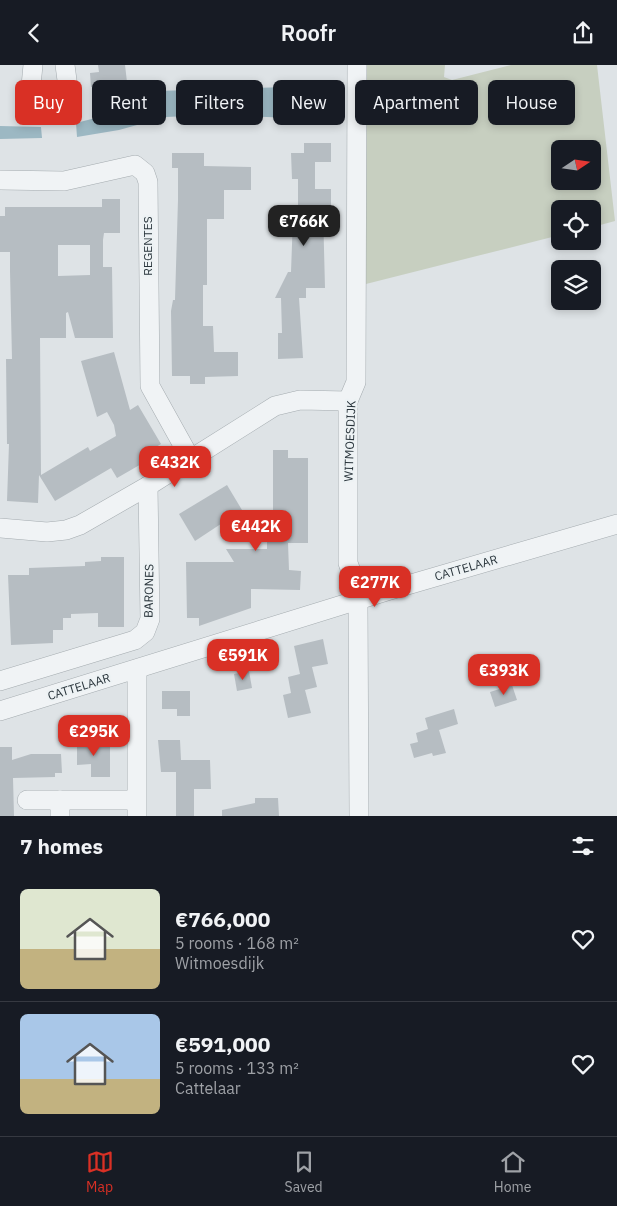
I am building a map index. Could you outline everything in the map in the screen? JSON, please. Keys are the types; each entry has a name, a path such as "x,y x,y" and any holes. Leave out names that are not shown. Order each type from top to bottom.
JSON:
{"street":[{"path":"33,65 29,107 70,103 65,65"},
{"name":"WITMOESDIJK","path":"357,65 356,382 348,401 348,563 357,587 358,601 359,816"},
{"name":"REGENTES","path":"0,180 64,181 135,165 145,173 148,182 150,387 190,458"},
{"path":"0,528 46,532 66,530 80,525 148,486 275,406 300,400 348,401"},
{"name":"BARONES","path":"0,681 135,640 145,632 150,619 148,486"},
{"name":"CATTELAAR","path":"0,711 617,523"},
{"path":"27,800 60,808 137,808 137,669"}],"green space":[{"path":"361,65 445,65 444,77 452,80 361,80"},
{"path":"511,65 597,65 615,221 601,225 601,200 551,200 551,237 362,285 361,125 478,125 478,80 452,80"}],"water":[{"path":"273,87 273,117 263,117 263,88"},
{"path":"176,90 176,117 166,117 166,91"},
{"path":"92,119 92,125 137,125 77,137 76,125 82,125 82,121"},
{"path":"0,126 41,127 42,138 0,139"}],"building":[{"path":"98,65 125,65 127,80 92,80 91,87 90,73 99,72"},
{"path":"304,143 331,143 331,162 315,162 315,189 331,189 331,209 323,210 325,288 306,288 306,298 299,298 303,358 278,359 278,333 282,333 281,298 275,298 288,272 291,272 293,217 298,217 298,179 292,179 291,153 304,153"},
{"path":"172,153 204,153 204,166 251,167 251,190 224,190 224,219 207,219 207,285 203,285 203,326 213,326 214,352 238,352 238,376 205,377 205,384 190,384 190,376 172,376 171,311 173,300 175,300 178,168 172,168"},
{"path":"102,199 120,199 120,233 104,233 103,240 103,267 112,267 113,338 75,338 68,312 66,313 66,338 40,338 41,475 88,447 90,451 116,436 114,425 107,412 97,417 81,361 114,352 130,410 138,405 161,444 146,453 150,459 117,478 111,468 55,501 39,475 38,503 7,501 9,444 7,444 6,359 12,359 10,252 0,252 0,216 5,216 5,207 102,207","holes":["58,245 90,245 90,275 58,276"]},
{"path":"273,450 288,450 288,458 308,458 308,543 288,543 289,570 301,571 300,590 251,589 251,608 199,626 199,618 187,618 186,562 234,562 226,549 267,549 267,542 273,542"},
{"path":"227,485 242,510 195,541 179,514"},
{"path":"101,557 124,557 124,627 98,627 98,613 71,614 71,618 63,618 63,630 53,630 53,643 11,645 8,575 29,575 29,568 85,566 85,562 101,561"},
{"path":"323,639 328,664 312,667 317,687 305,690 311,713 288,718 283,695 291,693 288,677 300,674 294,646"},
{"path":"249,671 252,688 237,691 234,674"},
{"path":"512,685 517,700 495,707 490,692"},
{"path":"162,691 190,691 190,716 177,716 177,709 162,709"},
{"path":"454,709 458,724 439,730 446,753 433,756 432,753 414,758 410,744 418,742 416,733 428,729 425,718"},
{"path":"96,738 97,746 110,746 110,777 91,777 91,764 77,765 77,739"},
{"path":"158,740 180,740 181,760 210,760 211,789 194,789 194,816 176,816 176,772 161,772"},
{"path":"0,747 12,747 12,760 31,754 61,754 62,773 55,773 55,777 13,778 14,816 0,816"},
{"path":"255,798 278,798 279,816 222,816 222,810 255,803"}]}
